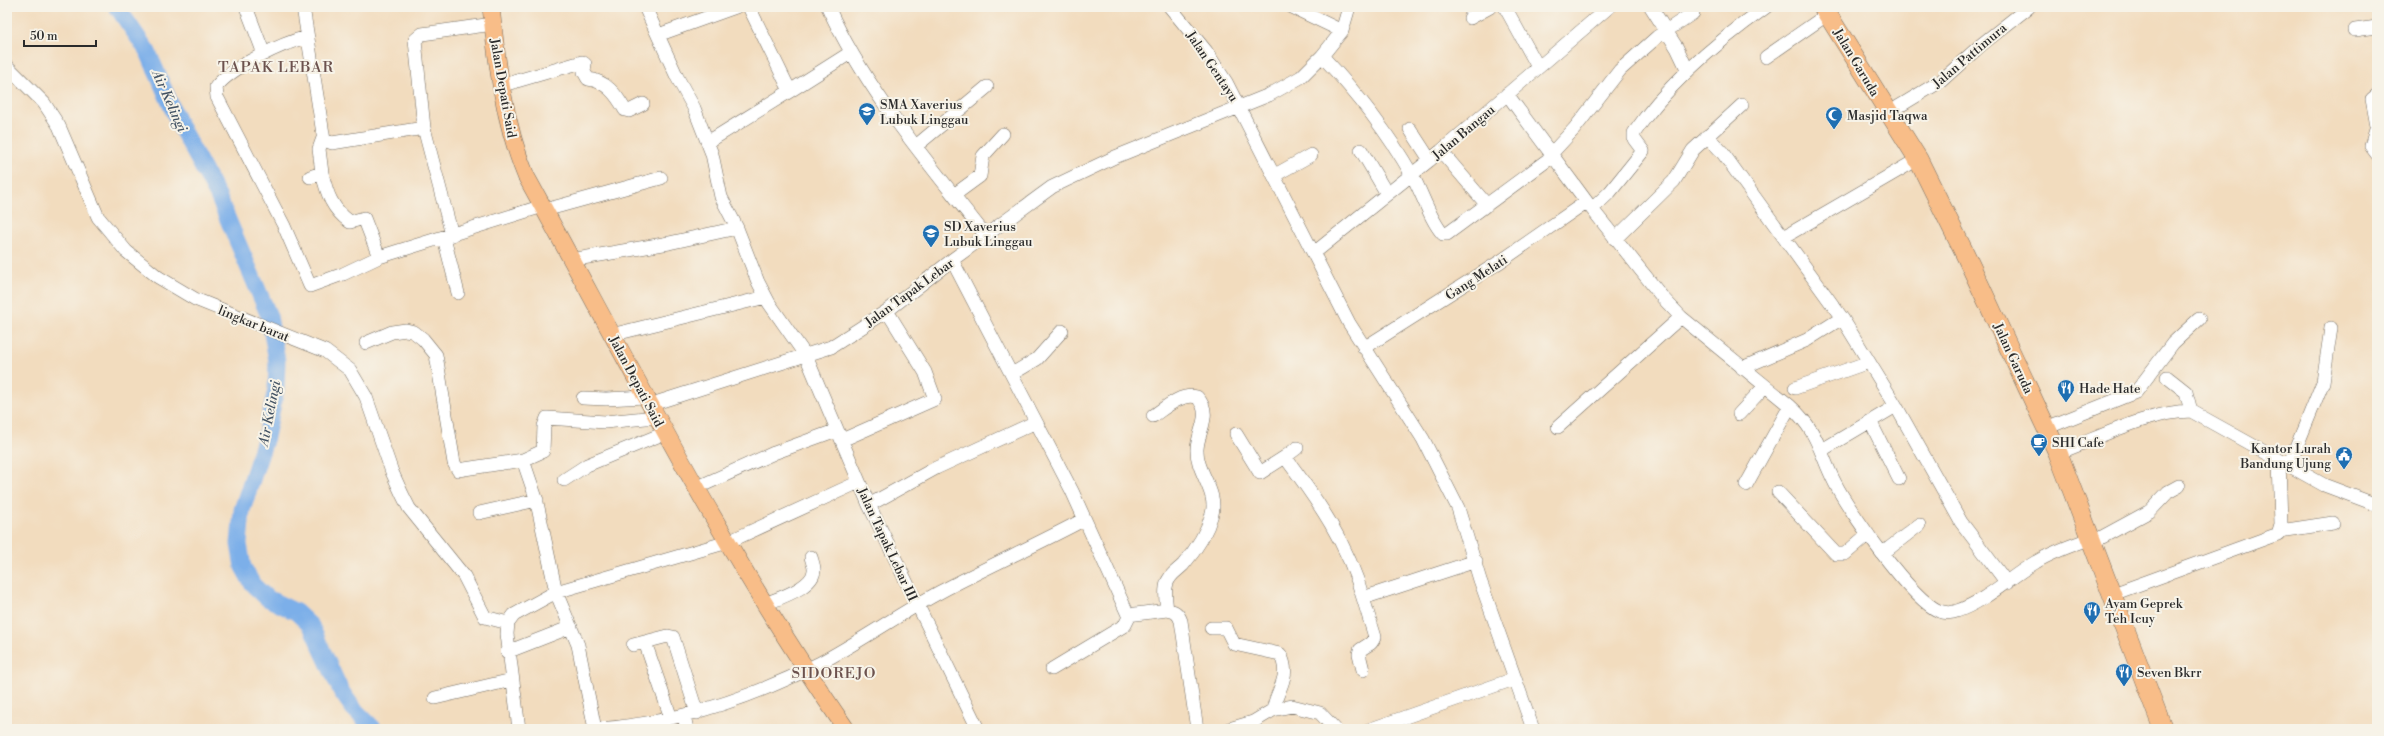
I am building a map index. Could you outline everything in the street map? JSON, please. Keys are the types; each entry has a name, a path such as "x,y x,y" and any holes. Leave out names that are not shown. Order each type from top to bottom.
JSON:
{"highway":[{"name":"Jalan Garuda","path":"1826,11 1918,159 2058,453 2093,540 2163,729"}],"main road":[{"name":"Jalan Depati Said","path":"491,7 503,86 516,151 544,208 611,335 696,488 805,670 846,729"}],"street":[{"path":"246,7 264,54"},
{"path":"302,7 323,138 319,149 316,175 334,207 350,222 364,218 379,257"},
{"name":"Jalan Tapak Lebar III","path":"644,7 694,108 708,142 721,197 737,228 766,297 806,356 869,505 978,729"},
{"path":"658,35 736,7"},
{"path":"749,7 790,91"},
{"path":"828,7 850,53 916,146 986,236"},
{"name":"Jalan Gentayu","path":"1170,7 1206,51 1241,107 1314,253 1364,348 1423,439 1443,477 1458,508 1514,679 1533,729"},
{"path":"1292,7 1342,31 1349,7"},
{"path":"1470,18 1490,7"},
{"path":"1505,7 1538,67"},
{"name":"Jalan Bangau","path":"1314,253 1441,151 1609,7"},
{"path":"1651,7 1677,48 1688,71 1722,40 1766,7"},
{"path":"1322,56 1356,92 1412,174 1443,234 1447,234 1552,155 1620,70 1666,31 1694,13 1693,7"},
{"name":"Jalan Pattimura","path":"1888,113 1940,82 1982,44 2029,7"},
{"path":"1766,57 1826,11"},
{"path":"458,293 448,236 424,128 415,56 416,36 493,24"},
{"path":"2355,30 2377,26"},
{"name":"Jalan Tapak Lebar","path":"650,406 831,347 887,311 952,260 1052,188 1115,157 1241,107 1288,85 1301,77 1322,56 1342,31"},
{"path":"307,37 264,54 220,81 215,92 230,125 296,252 307,283 313,286 379,257 544,208 661,178"},
{"path":"708,142 850,53"},
{"path":"503,86 582,62 585,64 584,72 588,79 597,80 618,96 625,110 629,111 643,104"},
{"name":"lingkar barat","path":"7,66 44,103 59,126 98,217 126,250 158,277 195,299 324,351 350,370 366,397 392,472 409,508 464,576 482,612 490,619 508,623"},
{"name":"Gang Melati","path":"1364,348 1610,192 1643,151 1633,136 1637,128 1662,96 1688,71"},
{"path":"916,146 987,88"},
{"path":"1507,94 1589,205 1663,298 1682,317 1742,368 1790,406 1807,422 1822,450 1834,482 1868,534 1883,553 1931,606 1944,612 1957,611 2007,583 2036,562 2093,540 2150,511 2168,492 2179,486"},
{"path":"2377,95 2372,99 2377,126 2371,146 2377,154"},
{"path":"1615,239 1674,181 1689,156 1707,136 1742,105"},
{"path":"323,138 332,143 424,128"},
{"path":"1410,129 1430,160"},
{"path":"954,196 980,176 983,156 1003,134"},
{"path":"1707,136 1722,152 1842,318 1896,406 1961,522 2007,583"},
{"path":"1361,150 1387,194"},
{"path":"1441,151 1487,205"},
{"path":"1275,175 1312,155"},
{"path":"1784,237 1918,159"},
{"path":"572,260 669,243 737,228"},
{"path":"952,260 1072,491 1083,520 1128,615 1125,625 1052,669"},
{"path":"611,335 766,297"},
{"path":"696,488 774,453 840,435 935,398 925,372 887,311"},
{"path":"1558,427 1682,317"},
{"path":"1742,368 1807,340 1842,318"},
{"path":"2046,428 2136,392 2173,343 2199,319"},
{"path":"2280,531 2284,463 2323,382 2332,328"},
{"path":"366,343 392,332 406,330 414,332 423,339 436,355 440,371 454,463 458,470 523,460 543,451 544,426 548,418 605,422 650,406"},
{"path":"1012,374 1037,359 1062,331"},
{"path":"1795,388 1869,362"},
{"path":"2167,377 2186,392 2191,411"},
{"path":"1739,414 1765,386"},
{"path":"1153,416 1180,398 1188,396 1197,397 1202,403 1205,414 1197,448 1198,458 1213,504 1212,515 1193,551 1170,577 1166,584 1166,610"},
{"path":"583,398 606,399 650,406"},
{"path":"1746,485 1790,406"},
{"path":"1822,450 1871,423 1896,406"},
{"path":"2058,453 2149,418 2178,411 2191,411 2239,440 2324,485 2375,500"},
{"path":"869,505 936,468 1036,422"},
{"path":"1871,423 1899,479"},
{"path":"564,480 587,465 665,433"},
{"path":"1236,434 1260,473 1297,448"},
{"path":"1285,457 1318,501 1335,529 1363,598 1375,637 1371,643 1360,650 1358,654 1363,670"},
{"path":"523,460 536,500 556,592 578,645 597,729 645,726 671,718 697,713 763,690 805,670 939,593 1083,520"},
{"path":"519,729 508,652 508,623 523,609 556,592 728,542 859,482"},
{"path":"1778,492 1836,554 1845,554 1868,534"},
{"path":"479,513 536,500"},
{"path":"2113,594 2278,534 2280,531 2333,523"},
{"path":"1883,553 1920,525"},
{"path":"765,604 805,586 813,575 814,569 811,557"},
{"path":"1363,598 1476,561"},
{"path":"1128,615 1166,610 1178,614 1181,621 1197,729"},
{"path":"508,652 571,627"},
{"path":"1211,628 1226,628 1234,644 1280,654 1284,661 1286,675 1273,710"},
{"path":"633,645 668,636 673,637 697,713"},
{"path":"647,648 671,718"},
{"path":"1371,729 1514,679"},
{"path":"435,698 512,680"},
{"path":"1229,729 1253,722 1273,710 1292,706 1309,709 1325,716 1335,729"},
{"path":"684,716 687,729"}],"waterway":[{"name":"Air Kelingi","path":"117,7 148,52 179,124 218,196 269,316 277,361 276,389 266,437 242,510 239,544 243,567 253,585 267,598 296,612 311,626 341,691 353,708 374,729"}],"place":[{"name":"SMA Xaverius Lubuk Linggau","path":"867,126"},
{"name":"Masjid Taqwa","path":"1834,130"},
{"name":"SD Xaverius Lubuk Linggau","path":"931,248"},
{"name":"Hade Hate","path":"2066,403"},
{"name":"SHI Cafe","path":"2039,457"},
{"name":"Kantor Lurah Bandung Ujung","path":"2344,470"},
{"name":"Ayam Geprek Teh Icuy","path":"2092,625"},
{"name":"Seven Bkrr","path":"2124,687"}],"district":[{"name":"TAPAK LEBAR","path":"276,67"},
{"name":"SIDOREJO","path":"834,673"}]}
